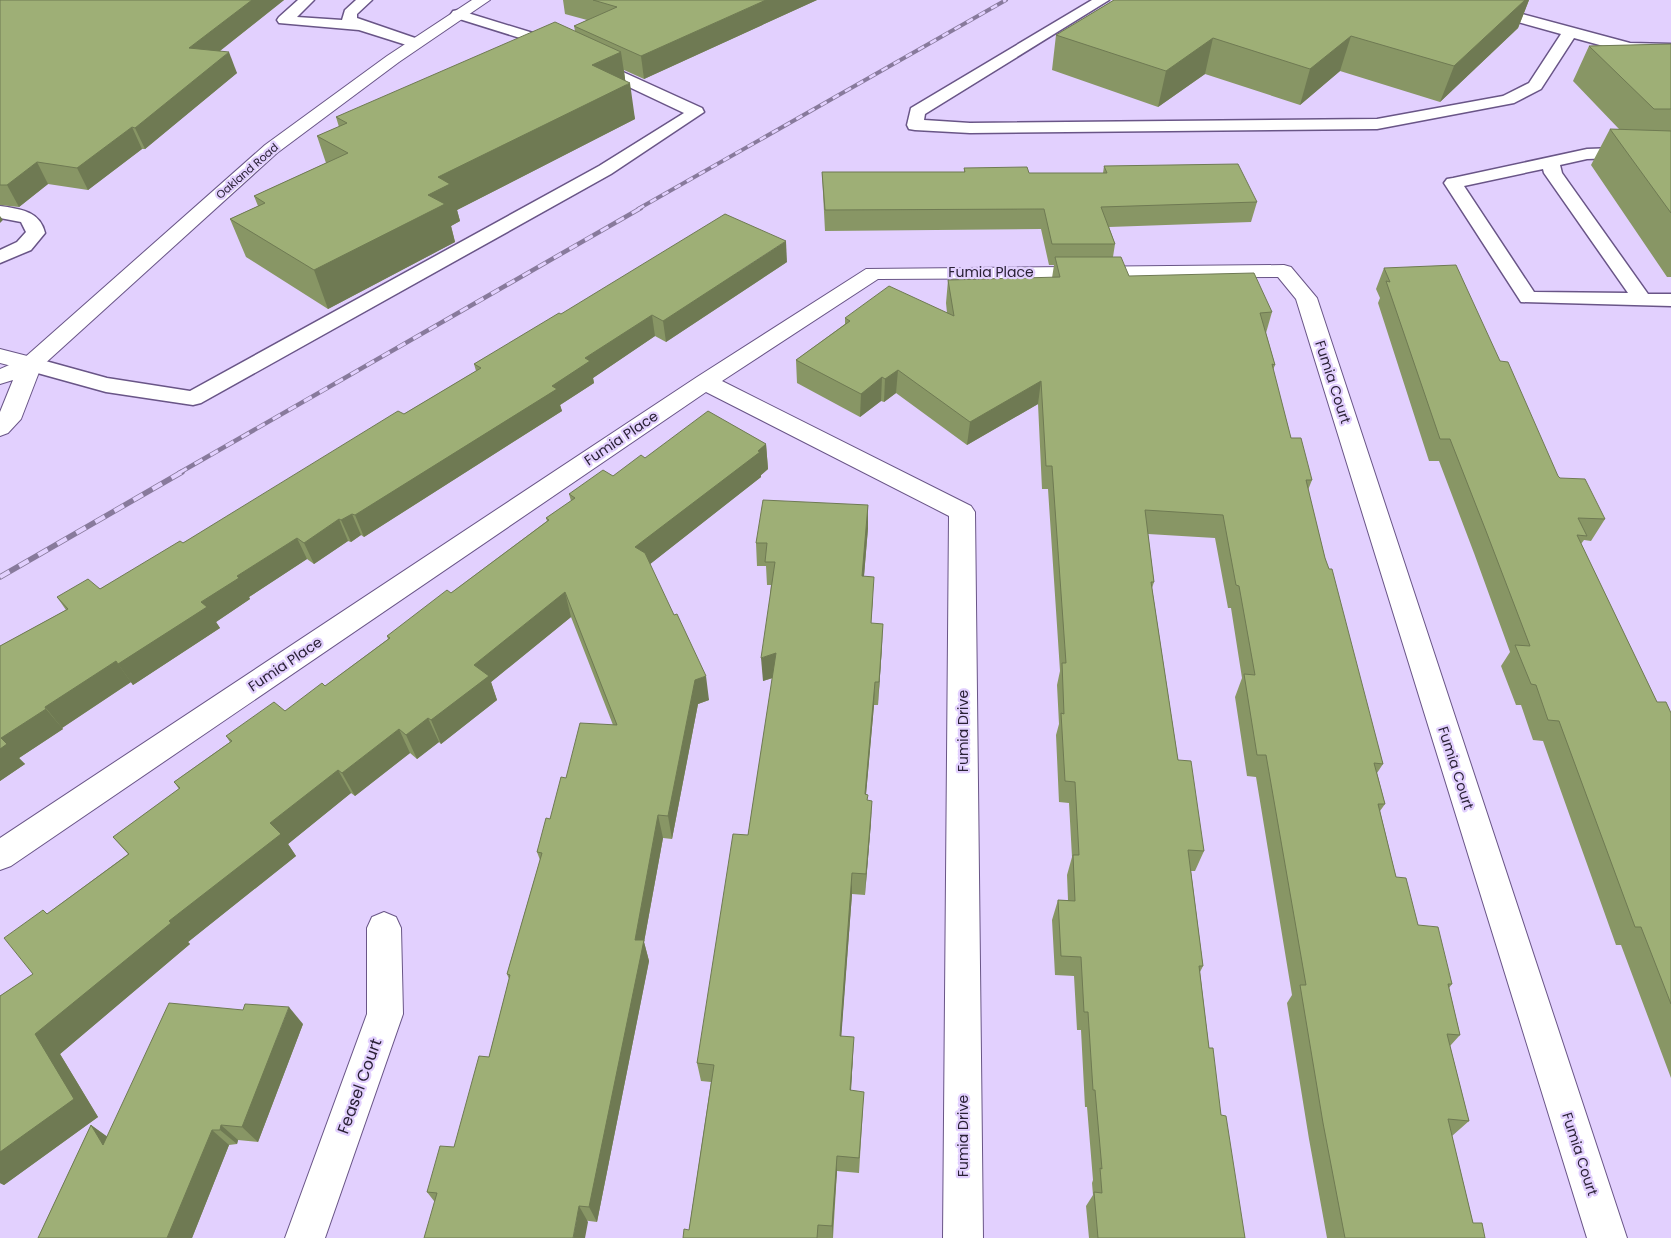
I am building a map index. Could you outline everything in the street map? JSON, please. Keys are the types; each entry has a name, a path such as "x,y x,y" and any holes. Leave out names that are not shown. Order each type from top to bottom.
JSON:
{"street":[{"name":"Oakland Road","path":"0,377 31,364 271,149 416,43 482,0"},
{"name":"Fumia Place","path":"0,856 705,382 873,272 1284,271 1306,298"},
{"name":"Fumia Court","path":"1306,298 1607,1238"},
{"path":"0,356 31,364"},
{"name":"Oakland Road","path":"0,428 9,419 31,364"},
{"name":"Fumia Drive","path":"705,382 962,512 963,1238"},
{"name":"Feasel Court","path":"305,1238 384,1014 384,928"}],"lane":[{"path":"308,0 284,20 360,26"},
{"path":"365,0 350,13 349,20 360,26 416,43"},
{"path":"1102,0 917,112 915,125 970,128 1377,124 1508,100 1535,86 1570,32"},
{"path":"1454,0 1629,48 1671,49"},
{"path":"31,364 106,385 192,398 605,170 696,112 541,40 458,14"},
{"path":"1671,151 1587,154 1453,184 1528,298 1671,300"},
{"path":"1551,162 1553,173 1642,299"},
{"path":"0,212 30,218 35,223 36,233 24,246 0,256"}],"building":[{"path":"0,0 252,0 189,48 229,52 135,128 132,127 77,168 37,162 7,185 0,185"},
{"path":"593,0 766,0 641,56 574,26 617,7"},
{"path":"1114,0 1525,0 1454,66 1351,36 1310,69 1213,38 1166,71 1056,35"},
{"path":"555,22 621,52 592,65 630,83 438,177 450,184 428,195 445,204 314,270 230,219 265,203 254,196 348,153 317,136 347,123 336,117"},
{"path":"1671,44 1671,109 1654,109 1589,46"},
{"path":"1610,129 1671,131 1671,213"},
{"path":"1238,164 1257,202 1101,207 1115,244 1052,244 1044,209 825,210 822,172 965,172 964,168 1027,167 1029,173 1107,173 1104,166"},
{"path":"725,214 786,241 663,321 652,315 585,358 590,361 552,386 557,389 355,515 352,514 341,520 339,519 304,543 297,538 237,576 239,578 201,602 207,607 118,664 116,661 1,738 7,744 0,749 0,646 68,609 57,597 88,579 100,589 180,541 183,543 398,411 404,414 481,368 474,364 559,313 561,314"},
{"path":"1055,257 1121,257 1129,276 1254,273 1272,312 1260,313 1275,365 1272,364 1291,438 1301,438 1312,480 1306,480 1325,558 1329,569 1332,569 1383,764 1374,763 1385,804 1378,804 1396,877 1406,878 1418,925 1438,927 1452,984 1448,984 1460,1035 1447,1034 1469,1121 1448,1119 1473,1223 1482,1223 1485,1238 1345,1238 1323,1123 1300,985 1306,985 1266,755 1257,755 1244,674 1255,675 1239,586 1236,585 1223,515 1145,510 1154,582 1151,582 1178,760 1191,761 1204,851 1188,850 1203,966 1199,966 1209,1048 1213,1048 1221,1115 1226,1116 1245,1238 1098,1238 1094,1192 1102,1193 1100,1168 1102,1169 1095,1090 1093,1090 1088,1012 1084,1012 1081,957 1061,956 1058,900 1075,901 1073,855 1079,855 1075,782 1065,781 1061,713 1064,714 1062,663 1066,663 1052,466 1046,466 1041,381 970,422 898,370 885,379 882,377 861,394 796,360 850,321 845,318 889,286 954,316 948,280 1060,277"},
{"path":"1456,265 1500,361 1508,362 1558,476 1560,478 1585,479 1605,519 1578,518 1587,536 1577,535 1657,702 1666,702 1671,713 1671,1004 1641,927 1635,927 1559,721 1548,720 1536,685 1531,684 1515,645 1530,646 1450,439 1440,439 1386,281 1390,282 1384,268"},
{"path":"708,411 766,444 758,451 760,452 635,547 645,553 674,615 677,614 706,676 695,680 668,816 658,815 635,940 644,940 589,1207 579,1206 573,1238 424,1238 437,1193 427,1192 440,1146 454,1147 479,1056 489,1057 510,975 507,974 542,853 537,852 546,818 550,819 561,777 566,778 580,723 617,725 565,592 474,665 489,676 431,720 428,718 406,735 399,729 342,773 338,770 270,823 281,834 169,921 171,923 35,1034 74,1099 0,1152 0,996 33,974 4,938 43,910 47,914 129,854 113,837 180,788 174,782 232,741 226,736 274,702 285,711 322,683 325,686 390,638 387,636 447,590 451,593 549,520 546,518 575,498 569,494 603,470 613,476 641,455 645,458"},
{"path":"763,500 868,505 862,576 874,577 871,623 883,624 879,682 875,682 865,794 868,795 867,800 872,801 866,874 852,873 840,1036 854,1037 850,1090 864,1092 859,1158 837,1156 832,1226 818,1225 817,1238 683,1238 684,1229 689,1230 714,1065 697,1063 733,834 748,835 776,653 761,658 775,562 765,562 767,543 756,543"},
{"path":"169,1003 243,1010 245,1004 289,1007 242,1127 221,1125 220,1130 212,1130 167,1238 38,1238 91,1125 103,1145"}],"railway":[{"path":"638,209 1006,0"},
{"path":"179,473 641,208"},
{"path":"0,577 182,472"}]}
